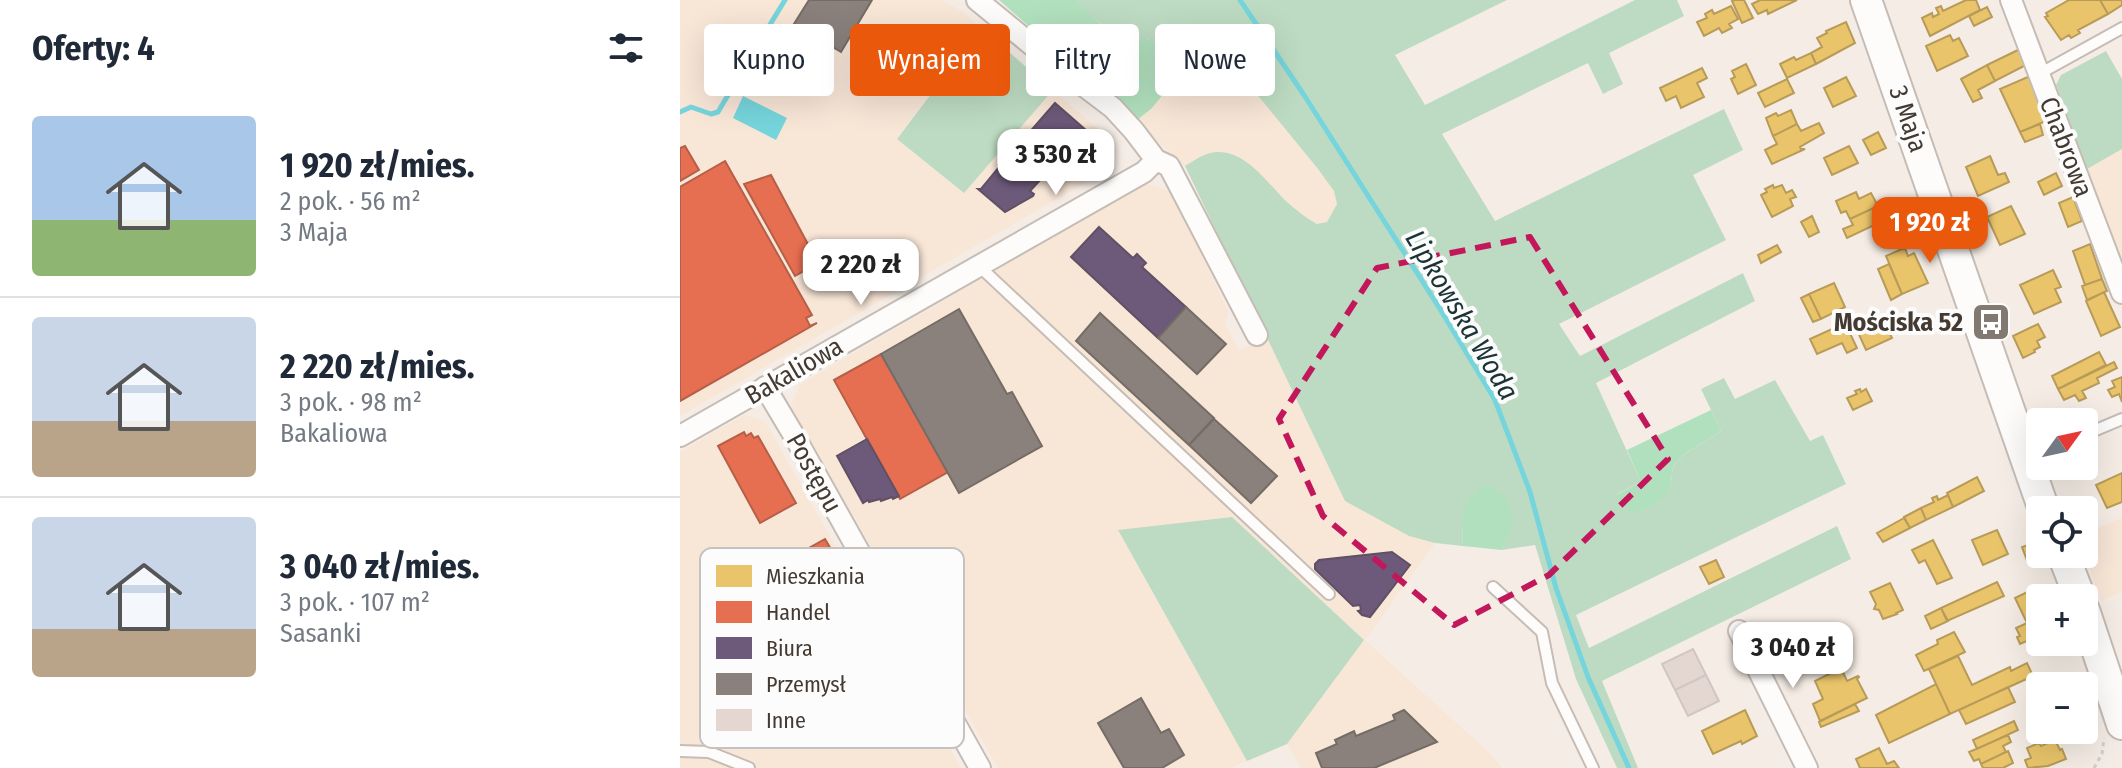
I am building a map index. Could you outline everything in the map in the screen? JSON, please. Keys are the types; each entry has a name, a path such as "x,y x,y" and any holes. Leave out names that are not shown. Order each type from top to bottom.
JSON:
{"main road":[{"name":"3 Maja","path":"1866,0 2031,456 2041,496"},
{"path":"2096,656 2115,729"}],"street":[{"path":"977,0 1113,108 1156,160 1169,166 1257,335"},
{"name":"Chabrowa","path":"2011,0 2120,279"},
{"name":"Bakaliowa","path":"680,436 1144,172 1156,160"},
{"name":"Postępu","path":"765,387 857,548"},
{"path":"1739,631 1807,768"},
{"name":"Postępu","path":"964,739 980,768"}],"lane":[{"path":"2039,74 2122,28"},
{"path":"979,266 1329,594"},
{"path":"2098,429 2122,419"},
{"path":"1493,587 1542,632 1552,683 1593,768"},
{"path":"680,751 709,752 749,768"}],"path":[{"path":"2094,768 2102,754 2104,736 2115,729"}],"highlighted area":[{"path":"1530,237 1668,459 1549,575 1454,625 1323,516 1279,419 1377,268"}],"shaded area":[{"path":"680,0 941,0 962,11 977,24 850,24 850,96 929,96 897,138 963,193 1048,96 1060,96 1097,128 1097,176 680,416"},
{"path":"1161,96 1258,96 1334,191 1337,204 1327,222 1317,224 1304,217 1245,162 1230,154 1208,153 1185,166 1136,121"},
{"path":"2122,149 2122,258 2118,256 2087,169"},
{"path":"1145,183 1172,192 1229,313 1225,324 1239,350 1267,338 1345,501 1409,536 1435,543 1365,640 1492,755 1502,768 1301,768 1287,744 1364,640 1232,517 1118,531 1247,761 1230,768 998,768 964,709 964,548 872,548 791,407 799,385"},
{"path":"744,415 765,421 837,548 700,548 700,748 950,748 961,768 680,768 680,452"},
{"path":"2122,518 2122,592 2101,601 2098,584 2095,584 2089,568 2098,568 2098,528"}],"green space":[{"path":"999,0 1077,0 1102,24 1026,24"},
{"path":"1077,0 1507,0 1395,55 1425,105 1635,0 1677,0 1684,16 1609,53 1623,84 1603,94 1588,63 1442,134 1495,221 1724,109 1743,150 1693,175 1726,240 1559,324 1580,356 1743,273 1755,301 1596,383 1641,482 1617,494 1670,489 1673,466 1683,455 1721,431 1701,389 1724,378 1735,399 1775,380 1810,441 1823,435 1846,484 1576,615 1589,648 1837,526 1851,559 1602,681 1638,768 1617,768 1576,679 1535,545 1502,550 1512,525 1462,529 1463,546 1435,543 1409,536 1345,501 1185,166 1207,154 1231,154 1252,166 1305,216 1317,224 1327,222 1337,204 1334,191 1258,96 1275,96 1275,24 1155,24 1155,45 1148,39 1139,40 1139,24 1102,24"},
{"path":"1147,39 1155,43 1155,96 1162,96 1136,121 1108,96 1139,96 1139,40"},
{"path":"2106,51 2122,79 2122,149 2087,169 2056,85 2061,75"},
{"path":"1010,53 1026,67 1026,96 1048,96 964,193 897,139 930,96 1010,96"},
{"path":"1711,410 1721,431 1683,455 1673,466 1670,489 1660,500 1648,508 1632,512 1625,508 1616,495 1641,482 1627,450"},
{"path":"1485,485 1502,494 1511,511 1511,528 1502,550 1463,546 1464,511 1471,497"},
{"path":"1232,517 1364,640 1287,744 1247,761 1118,530"}],"water":[{"path":"743,96 787,118 776,140 733,118"}],"building: Mieszkania":[{"path":"1744,0 1753,18 1742,23 1732,1"},
{"path":"1760,0 1797,0 1768,14 1767,10 1758,14 1752,4"},
{"path":"1966,0 1976,0 1980,10 1930,36 1922,18 1932,13 1933,17 1939,14 1936,8 1941,6 1943,11"},
{"path":"2069,0 2100,0 2108,14 2078,30 2080,33 2071,38 2069,35 2061,40 2045,17 2048,16 2046,13"},
{"path":"2100,0 2122,0 2122,5 2108,14"},
{"path":"1731,6 1738,19 1729,24 1732,28 1722,33 1719,28 1704,36 1697,22 1707,18 1705,14 1712,10 1714,14"},
{"path":"1987,7 1992,17 1974,26 1969,16"},
{"path":"1846,22 1855,43 1816,64 1811,53 1822,47 1817,38"},
{"path":"1950,35 1953,41 1959,38 1968,56 1937,71 1926,46"},
{"path":"2020,49 2026,65 1995,81 1987,65"},
{"path":"1811,53 1816,64 1787,78 1780,64"},
{"path":"1746,64 1756,85 1738,94 1731,79 1735,77 1732,71"},
{"path":"1987,65 1995,81 1978,90 1982,98 1973,102 1961,79"},
{"path":"1702,68 1707,78 1697,83 1704,97 1681,108 1676,96 1666,101 1660,88"},
{"path":"2030,76 2046,121 2020,132 2000,89"},
{"path":"1846,77 1856,96 1833,107 1824,88"},
{"path":"1787,79 1794,93 1765,107 1758,93"},
{"path":"1791,110 1797,124 1773,136 1766,118"},
{"path":"1819,123 1824,133 1800,147 1805,149 1772,164 1765,150 1777,144 1773,136 1797,124 1801,131"},
{"path":"2040,124 2043,135 2025,142 2020,132"},
{"path":"1878,132 1886,148 1871,155 1863,140"},
{"path":"1849,146 1858,163 1832,175 1824,158"},
{"path":"1990,156 1998,175 2005,173 2009,182 1978,196 1966,167"},
{"path":"2056,173 2062,186 2044,195 2038,182"},
{"path":"1773,185 1774,188 1782,185 1786,193 1792,190 1796,197 1790,199 1793,206 1772,217 1761,195"},
{"path":"1856,192 1859,199 1871,193 1878,206 1850,219 1846,211 1841,213 1836,201"},
{"path":"2073,197 2082,221 2068,227 2059,203"},
{"path":"1878,206 1885,220 1847,238 1843,229 1853,225 1850,219"},
{"path":"2011,206 2025,234 2000,245 1987,217"},
{"path":"1812,216 1819,232 1809,237 1801,222"},
{"path":"1913,244 1905,248 1908,256 1914,253 1928,283 1902,294 1886,256"},
{"path":"2090,244 2102,279 2085,285 2073,251"},
{"path":"1777,245 1781,252 1761,263 1758,255"},
{"path":"1889,264 1902,294 1891,300 1878,269"},
{"path":"2053,270 2061,287 2055,289 2061,302 2034,314 2020,285"},
{"path":"2102,279 2107,291 2087,300 2082,286"},
{"path":"1834,283 1845,307 1821,319 1809,294"},
{"path":"2104,292 2120,327 2101,336 2086,301"},
{"path":"1809,294 1821,319 1813,322 1801,298"},
{"path":"1882,316 1892,338 1866,350 1856,328"},
{"path":"1845,323 1857,348 1847,353 1842,343 1817,354 1810,339"},
{"path":"2038,324 2045,337 2037,341 2040,347 2035,352 2023,358 2013,336"},
{"path":"2099,352 2106,365 2058,389 2052,376"},
{"path":"2114,362 2117,368 2097,378 2099,383 2082,391 2086,398 2079,401 2075,395 2064,400 2058,389"},
{"path":"2122,377 2122,402 2119,394 2112,397 2108,390 2115,387 2112,381"},
{"path":"1860,389 1861,392 1866,389 1872,401 1853,410 1847,398 1857,394 1855,391"},
{"path":"2122,473 2122,502 2107,508 2096,485"},
{"path":"1977,477 1984,491 1953,507 1947,493"},
{"path":"1948,495 1953,507 1926,520 1921,508 1934,502 1932,498 1937,496 1938,500"},
{"path":"1921,508 1926,520 1910,528 1904,517"},
{"path":"1904,518 1910,528 1883,542 1877,533"},
{"path":"1997,530 2008,554 1983,565 1972,540"},
{"path":"1933,540 1952,578 1937,584 1925,560 1919,563 1912,550"},
{"path":"1716,560 1724,577 1709,584 1700,567"},
{"path":"1997,582 2004,596 1947,621 1941,608"},
{"path":"1890,583 1903,610 1883,619 1879,610 1874,609 1876,604 1870,592"},
{"path":"2026,593 2026,621 2015,598"},
{"path":"1941,608 1948,621 1931,629 1925,616"},
{"path":"2026,623 2026,641 2020,644 2016,628"},
{"path":"1954,632 1965,652 1924,671 1916,655"},
{"path":"1958,656 1972,685 2010,667 2011,671 2027,663 2031,672 2026,672 2026,679 1950,714 1929,669"},
{"path":"1841,668 1847,681 1859,677 1857,679 1867,698 1820,721 1813,704 1823,699 1815,681"},
{"path":"1936,684 1950,714 1889,743 1876,715"},
{"path":"2008,687 2015,702 1966,724 1959,710"},
{"path":"1855,704 1859,711 1821,727 1819,722"},
{"path":"1745,710 1757,736 1713,754 1702,731"},
{"path":"2014,721 2018,730 1977,749 1973,740"},
{"path":"2008,735 2011,742 2003,746 2006,752 1981,764 1979,759 1974,761 1969,752"},
{"path":"2037,744 2057,744 2066,759 2048,766 2028,768 2025,760 2031,758 2027,748"},
{"path":"1879,748 1887,764 1894,761 1899,768 1860,768 1856,759"},
{"path":"2008,751 2013,763 2003,768 1983,768 1981,764"}],"building: Handel":[{"path":"685,146 699,170 680,181 680,148"},
{"path":"725,161 812,315 806,318 810,326 817,323 680,401 680,187"},
{"path":"771,175 818,263 795,276 744,184"},
{"path":"881,354 948,472 900,499 834,380"},
{"path":"744,432 746,436 751,433 754,438 758,436 796,503 760,523 718,446"},
{"path":"825,539 830,548 809,548"}],"building: Biura":[{"path":"1055,103 1087,131 1030,191 1033,196 1005,212 978,189"},
{"path":"1099,227 1133,258 1137,254 1146,263 1142,267 1186,307 1158,338 1071,257"},
{"path":"867,439 899,496 893,499 863,503 837,456"},
{"path":"1392,552 1410,565 1370,617 1362,615 1358,611 1361,610 1360,605 1353,606 1315,569 1319,560"}],"building: Przemysł":[{"path":"809,0 872,0 858,24 850,24 850,37 841,52 834,48 834,24 794,24"},
{"path":"1186,307 1226,344 1197,374 1158,338"},
{"path":"959,309 1007,394 1012,392 1042,446 959,493 881,354"},
{"path":"1100,313 1214,418 1189,445 1076,341"},
{"path":"1214,419 1277,476 1251,503 1189,445"},
{"path":"1141,698 1161,733 1169,729 1184,755 1162,768 1124,768 1098,723"},
{"path":"1404,710 1437,742 1374,768 1322,768 1316,753 1337,744 1335,740 1354,731 1356,736 1395,720 1393,715"}],"building: Inne":[{"path":"1693,649 1706,675 1675,690 1662,664"},
{"path":"1706,675 1719,701 1688,716 1675,690"}],"waterway":[{"path":"770,24 785,0"},
{"name":"Lipkowska Woda","path":"1240,0 1304,95 1495,400 1530,492 1556,588 1588,677 1629,768"},
{"path":"680,112 691,107 711,114 718,112 727,96"}],"place":[{"name":"Mościska 52","path":"1991,322"}]}
